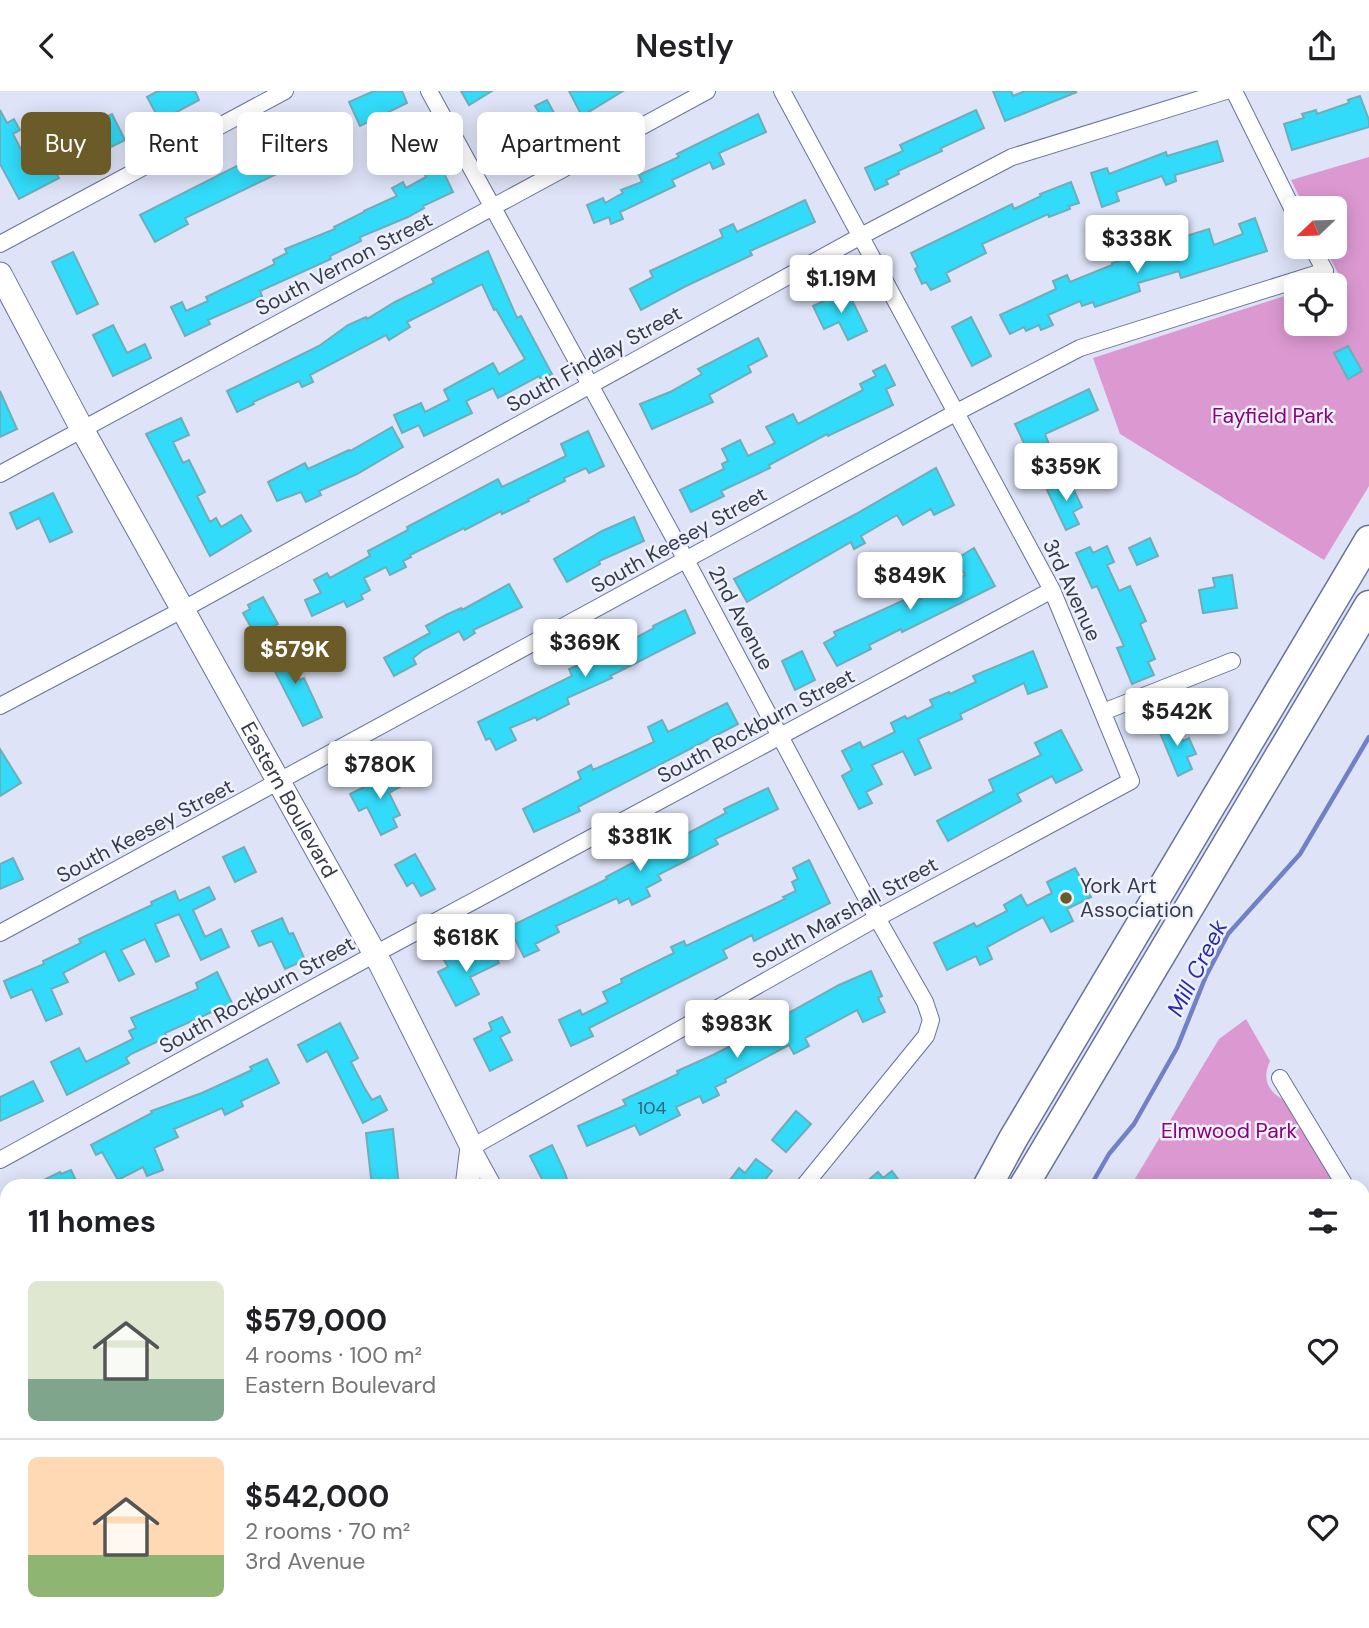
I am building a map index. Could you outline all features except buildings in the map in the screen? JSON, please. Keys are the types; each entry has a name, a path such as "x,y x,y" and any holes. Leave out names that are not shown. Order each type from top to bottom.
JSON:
{"highway":[{"path":"991,1179 1369,540"},
{"path":"1028,1179 1369,605"},
{"path":"986,1179 1013,1139"}],"street":[{"path":"0,244 285,91"},
{"name":"2nd Avenue","path":"429,91 925,1002 931,1020 926,1037 810,1179"},
{"name":"South Vernon Street","path":"0,474 707,91"},
{"name":"3rd Avenue","path":"782,91 1052,590 1131,781"},
{"name":"South Findlay Street","path":"0,706 182,610 861,236 1012,157 1226,91"},
{"path":"1234,91 1286,196"},
{"name":"South Keesey Street","path":"0,933 957,412 1080,348 1325,271 1318,259"},
{"name":"Eastern Boulevard","path":"0,274 82,429 375,954 472,1147"},
{"name":"South Rockburn Street","path":"0,1160 375,954 1052,590"},
{"path":"1103,712 1231,661"},
{"name":"South Marshall Street","path":"472,1147 877,918 1131,781"},
{"path":"1280,1078 1341,1179"},
{"path":"468,1179 472,1147"},
{"path":"472,1147 490,1179"}],"green space":[{"name":"Fayfield Park","path":"1369,157 1369,486 1324,560 1120,434 1093,358 1284,296 1284,336 1347,336 1347,273 1338,273 1330,259 1348,259 1348,196 1299,196 1291,180"},
{"name":"Elmwood Park","path":"1246,1019 1270,1061 1266,1075 1268,1086 1288,1102 1332,1179 1135,1179 1219,1039"}],"waterway":[{"name":"Mill Creek","path":"1095,1179 1109,1154 1134,1124 1177,1048 1206,976 1228,934 1300,854 1369,737"}],"place":[{"name":"York Art Association","path":"1066,898"}]}
